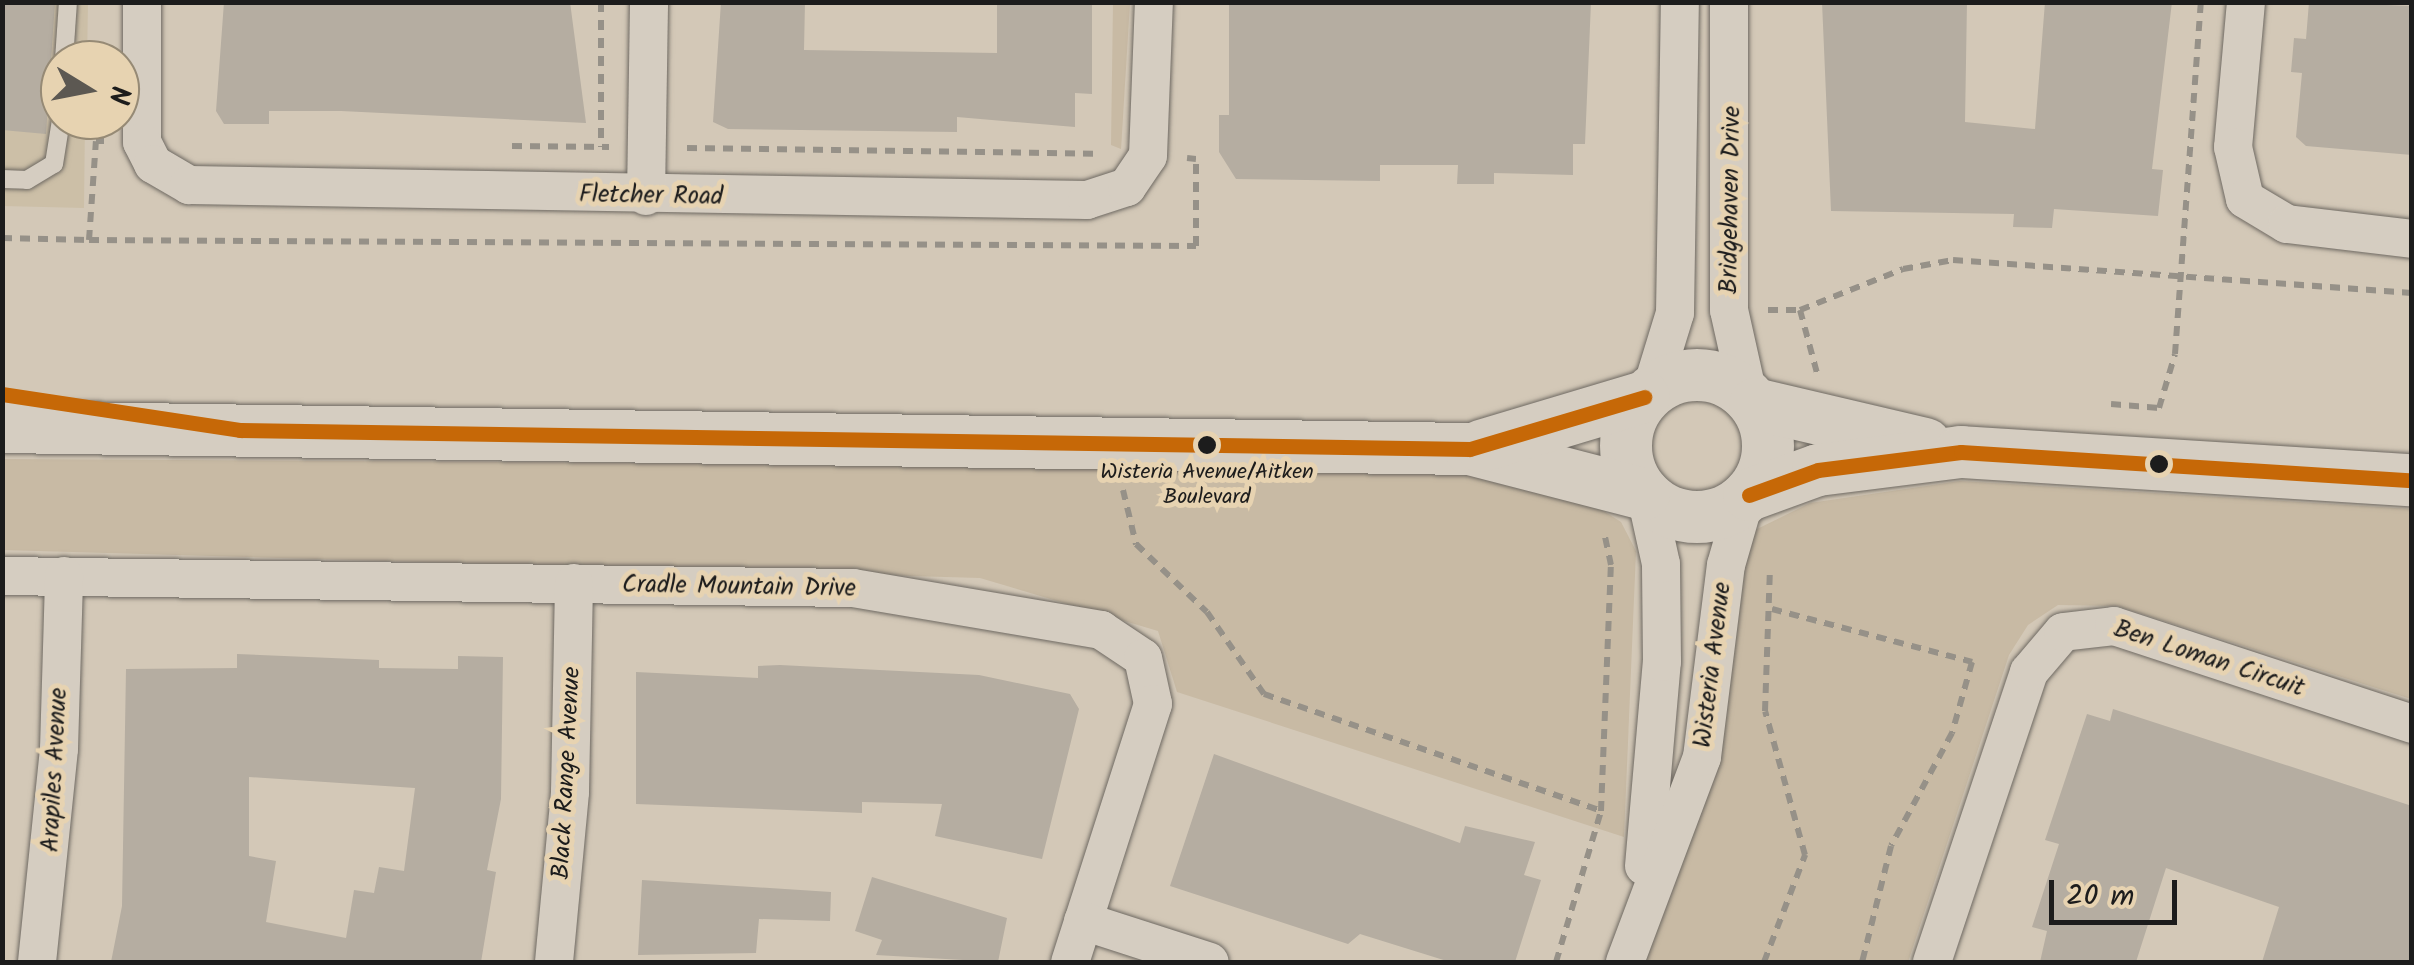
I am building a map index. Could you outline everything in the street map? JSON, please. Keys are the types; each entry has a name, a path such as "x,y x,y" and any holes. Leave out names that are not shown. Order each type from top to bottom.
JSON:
{"main road":[{"path":"1470,449 1574,425 1690,374 1752,399 1961,452 2412,480"},
{"path":"2,394 240,430"},
{"path":"1645,495 1626,445 1648,394"},
{"path":"1747,497 1769,441 1752,399"},
{"path":"2,427 1470,449 1645,495 1684,517 1818,470 1961,452"}],"street":[{"path":"142,2 142,142"},
{"path":"646,196 648,2"},
{"name":"Fletcher Road","path":"142,142 167,177 218,190 646,196 1113,194 1148,156 1154,2"},
{"path":"1648,394 1674,313 1680,2"},
{"name":"Bridgehaven Drive","path":"1729,2 1729,310 1752,399"},
{"path":"2246,2 2233,148 2244,199 2287,224 2412,239"},
{"name":"Wisteria Avenue","path":"1628,952 1658,752 1661,564 1645,495"},
{"name":"Wisteria Avenue","path":"1628,952 1702,757 1726,565 1747,497"},
{"name":"Cradle Mountain Drive","path":"2,576 574,583 902,592 1120,638 1151,671 1154,704 1070,962"},
{"name":"Arapiles Avenue","path":"36,962 60,749 64,576"},
{"name":"Black Range Avenue","path":"554,962 570,792 574,583"},
{"name":"Ben Loman Circuit","path":"1932,962 2029,672 2063,632 2114,626 2412,724"},
{"path":"1083,921 1210,962"}],"lane":[{"path":"65,40 68,2"},
{"path":"2,178 48,171 57,140"}],"path":[{"path":"601,2 602,147"},
{"path":"2112,404 2159,408 2175,354 2177,270 2201,2"},
{"path":"2,238 89,240 96,141 142,142"},
{"path":"1729,310 1800,310 1902,269 1953,260 2177,270 2412,293"},
{"path":"1102,488 1142,489"},
{"path":"1122,488 1136,544 1207,612 1264,694 1601,812"},
{"path":"1556,962 1601,812 1611,565 1597,522"},
{"path":"1764,962 1805,855 1766,711 1772,556"},
{"path":"1611,565 1661,564"},
{"path":"1726,565 1770,567"},
{"path":"1772,609 1972,662 1952,733 1891,846 1862,962"}],"shaded area":[{"path":"3,3 88,3 87,40 40,40 40,140 85,140 84,208 3,206"},
{"path":"1113,3 1130,3 1121,149 1111,145"},
{"path":"3,459 1466,468 1580,496 1621,522 1636,551 1624,837 1177,692 1158,631 980,578 3,550"},
{"path":"1960,481 2411,509 2411,699 2117,606 2058,605 2028,625 2009,655 1908,962 1643,962 1751,532 1810,503"}],"building":[{"path":"2,2 55,2 52,40 40,40 40,133 2,130"},
{"path":"224,2 570,2 586,123 269,111 269,124 224,124 216,111"},
{"path":"721,2 805,2 804,50 997,53 997,2 1092,2 1092,94 1075,93 1075,127 957,117 957,132 728,129 713,122"},
{"path":"1229,2 1591,2 1585,144 1573,144 1573,175 1494,173 1494,184 1457,184 1458,165 1380,165 1380,181 1236,179 1219,152 1219,115 1229,115"},
{"path":"1822,2 1967,2 1965,122 2035,129 2045,2 2172,2 2152,169 2163,170 2158,216 2054,209 2052,228 2013,227 2014,214 1831,211"},
{"path":"2309,2 2412,6 2412,155 2306,146 2296,137 2302,73 2291,72 2294,38 2306,39"},
{"path":"237,654 379,660 379,668 458,669 458,656 503,657 501,799 487,870 496,872 481,962 111,962 122,906 126,669 237,668","holes":["249,777 415,788 404,871 379,867 374,893 354,890 346,938 266,922 276,861 249,856"]},
{"path":"758,666 979,675 1070,694 1079,709 1042,859 935,836 942,804 862,802 862,813 636,804 636,672 758,678"},
{"path":"2113,709 2412,806 2412,962 2262,962 2279,907 2166,868 2136,962 2040,962 2047,931 2032,927 2059,844 2045,840 2087,714 2110,721"},
{"path":"1214,754 1460,843 1465,826 1535,842 1524,875 1541,880 1515,962 1450,962 1360,934 1348,944 1170,886"},
{"path":"872,877 1007,918 998,962 876,955 882,940 855,931"},
{"path":"642,880 831,892 830,921 759,919 756,953 638,955"}],"transit line":[{"path":"2,394 240,430 1470,449 1644,397"},
{"path":"1749,495 1818,470 1961,452 2412,480"}],"place":[{"name":"Wisteria Avenue/Aitken Boulevard","path":"1207,445"}]}
